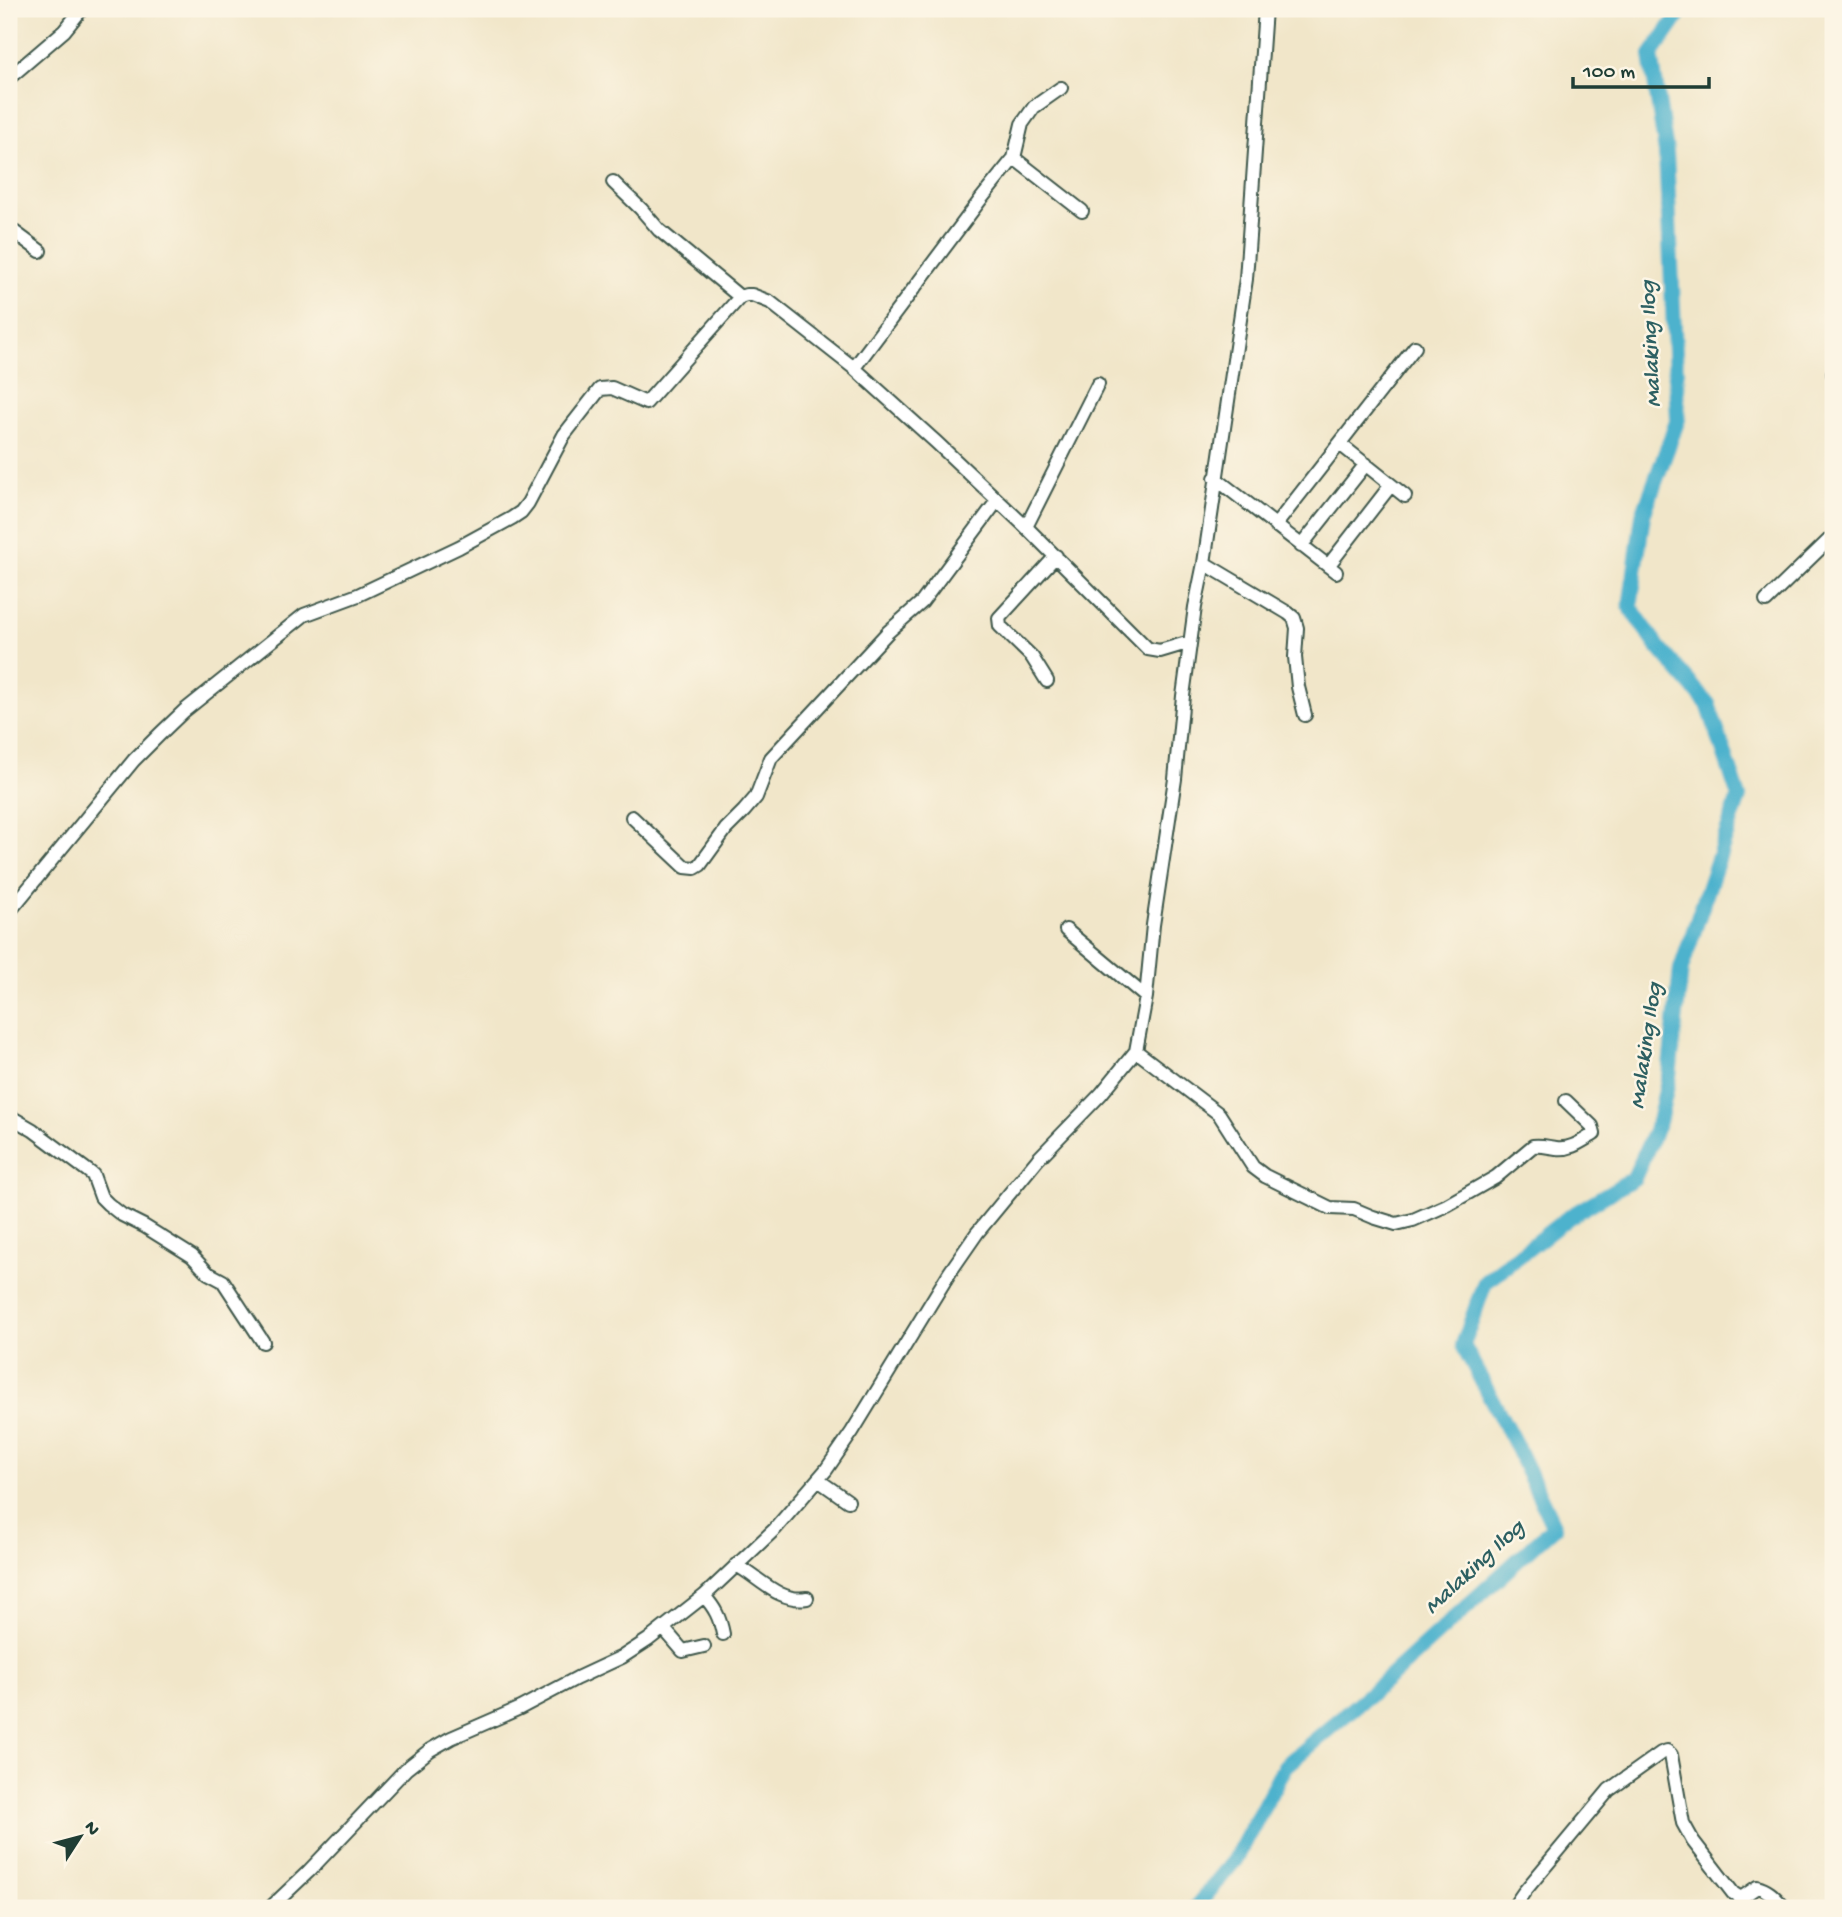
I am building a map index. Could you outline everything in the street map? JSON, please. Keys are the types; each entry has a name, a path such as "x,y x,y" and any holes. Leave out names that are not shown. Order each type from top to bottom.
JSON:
{"street":[{"path":"9,78 64,31 82,9"},
{"path":"271,1908 406,1769 430,1750 622,1657 664,1629 704,1596 775,1529 818,1480 852,1432 943,1283 977,1233 1038,1159 1095,1100 1136,1051 1146,997 1153,925 1175,779 1190,642 1246,279 1265,9"},
{"path":"854,368 1014,158 1022,124 1034,107 1061,88"},
{"path":"1014,158 1082,211"},
{"path":"613,182 659,230 740,297"},
{"path":"9,228 40,251"},
{"path":"9,912 134,760 184,712 304,615 358,595 412,570 460,547 521,512 564,435 600,389 611,388 646,403 740,297 746,295 770,302 854,368 1026,527 1148,649 1160,651 1190,642"},
{"path":"1275,526 1415,347"},
{"path":"1026,527 1098,384"},
{"path":"1340,444 1405,496"},
{"path":"1301,546 1366,464"},
{"path":"1216,478 1332,569 1391,485"},
{"path":"632,817 685,867 695,868 700,865 726,829 756,797 771,758 888,632 922,602 997,501"},
{"path":"1766,601 1833,536"},
{"path":"1047,681 1032,657 1000,626 999,618 1056,556"},
{"path":"1204,563 1294,618 1297,628 1295,657 1298,687 1305,715"},
{"path":"1066,930 1146,997"},
{"path":"1136,1051 1219,1114 1253,1167 1265,1177 1330,1208 1354,1209 1396,1224 1413,1220 1447,1205 1496,1177 1533,1146 1560,1149 1574,1146 1594,1134 1592,1126 1566,1101"},
{"path":"9,1116 43,1137 93,1175 101,1197 122,1215 192,1256 208,1273 223,1281 263,1342"},
{"path":"818,1480 848,1501"},
{"path":"736,1565 788,1598 807,1598"},
{"path":"704,1596 716,1609 723,1634"},
{"path":"664,1629 683,1651 704,1646"},
{"path":"1513,1908 1609,1790 1667,1751 1671,1755 1683,1823 1732,1893 1741,1898 1757,1887 1775,1896 1785,1908"}],"waterway":[{"name":"Malaking Ilog","path":"1195,1908 1235,1860 1285,1766 1392,1675 1554,1527 1514,1442 1463,1345 1485,1282 1569,1217 1634,1178 1659,1122 1669,1076 1681,969 1739,797 1708,704 1658,647 1630,607 1643,515 1678,419 1666,152 1651,55 1683,9"}]}
